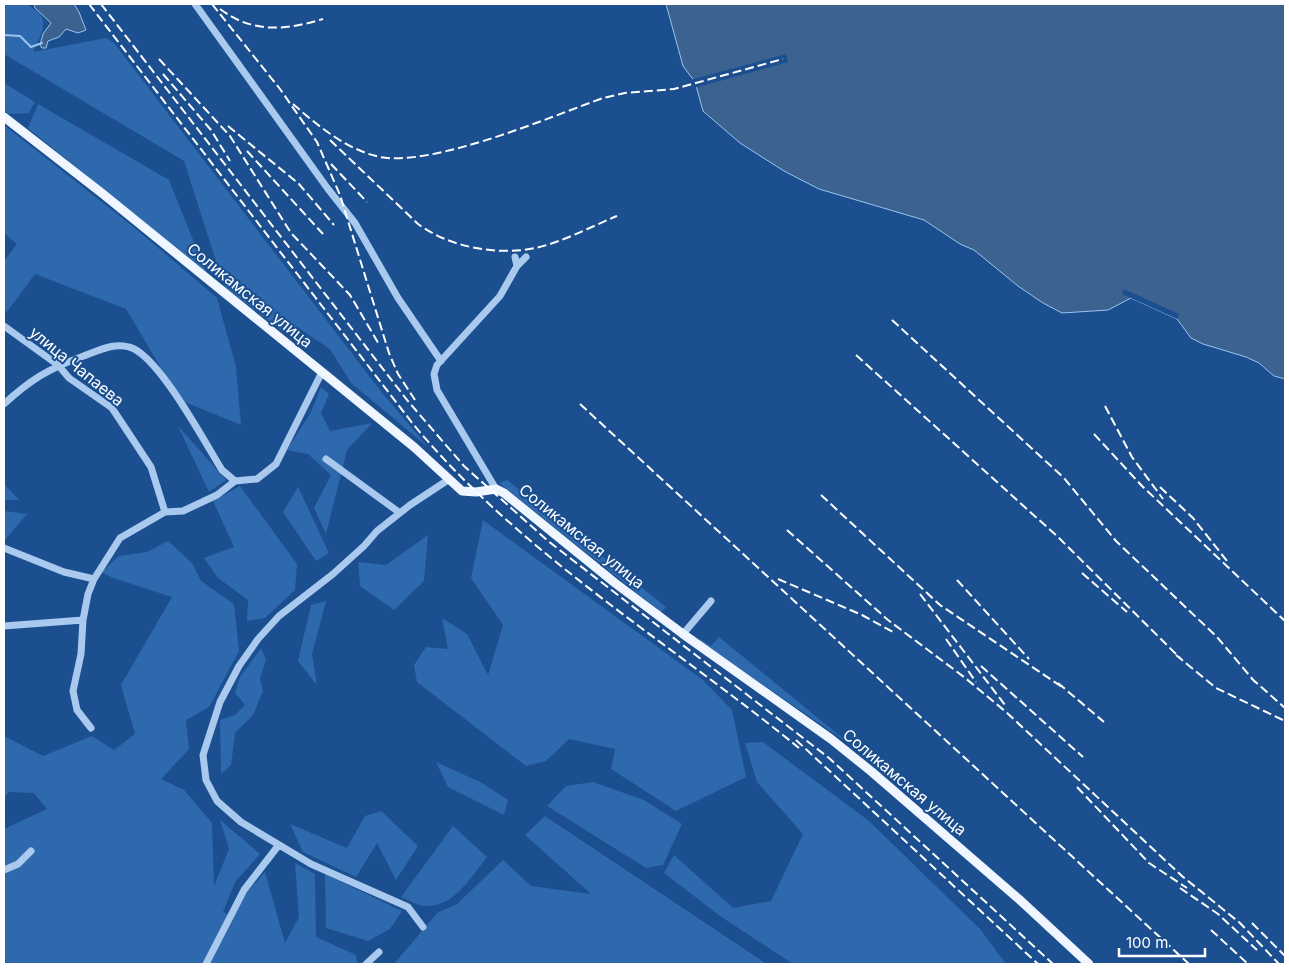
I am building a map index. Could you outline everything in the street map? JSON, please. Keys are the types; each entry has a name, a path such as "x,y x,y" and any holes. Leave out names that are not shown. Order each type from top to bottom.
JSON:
{"main road":[{"name":"Соликамская улица","path":"4,117 104,194 414,447 462,491 468,493 496,489 504,493 615,583 683,634 831,739 1021,900 1089,964"}],"street":[{"path":"195,4 328,189 352,218 398,298 441,361"},
{"path":"496,489 437,390 434,374 441,361 500,296 517,266 526,257"},
{"path":"515,258 517,266"},
{"name":"улица Чапаева","path":"4,326 58,365 69,378 112,408 151,467 165,512"},
{"path":"4,404 30,381 58,365 117,345 130,347 142,354 163,378 222,470 235,480"},
{"path":"91,728 77,710 73,691 81,654 83,620 88,594 94,579 120,538 165,512 183,511 217,495 235,480 257,479 276,464 322,372"},
{"path":"326,459 400,513"},
{"path":"423,927 408,907 311,864 278,846 241,822 217,801 206,780 203,756 220,702 258,639 279,616 333,574 377,532 400,513 448,480"},
{"path":"4,548 64,572 94,579"},
{"path":"683,634 711,601"},
{"path":"4,626 83,620"},
{"path":"206,964 244,890 278,846"},
{"path":"4,870 18,864 31,851"},
{"path":"366,964 378,952"}],"shaded area":[{"path":"4,4 28,4 40,14 43,28 33,52 106,38 114,43 383,394 428,447 351,383 330,349 297,327 287,335 224,286 184,161 4,54"},
{"path":"34,4 74,4 86,30 78,33 66,29 59,37 48,41 46,48 42,48 40,45 43,34 51,23 35,8"},
{"path":"666,4 1285,4 1285,379 1274,376 1259,363 1246,357 1203,344 1191,338 1177,319 1131,298 1108,310 1062,313 1018,286 974,250 960,244 924,220 819,189 784,171 740,143 703,111 695,82 683,66"},
{"path":"4,83 35,102 29,113 8,114 4,110"},
{"path":"38,104 169,180 206,272 28,128"},
{"path":"4,125 136,229 217,298 236,367 241,425 180,400 126,309 35,274 7,312 4,308 4,261 17,244 4,233"},
{"path":"321,387 329,394 321,413 330,431 372,423 347,450 326,534 314,508 331,475 308,454 287,450 311,412"},
{"path":"178,426 226,480 209,492"},
{"path":"507,480 666,607 661,612 499,483"},
{"path":"4,484 19,500 4,500"},
{"path":"240,486 297,564 295,590 265,618 247,621 248,600 218,578 204,558 234,547 213,501"},
{"path":"298,487 329,553 316,561 283,512"},
{"path":"4,511 27,514 4,541"},
{"path":"483,520 703,680 732,710 746,777 676,811 611,769 615,749 569,739 546,761 526,766 417,682 414,665 426,647 448,649 442,618 467,634 488,675 503,625 471,578"},
{"path":"428,535 424,581 394,610 360,586 358,562 386,565"},
{"path":"168,541 192,563 201,581 234,604 239,651 209,707 186,720 189,749 161,779 184,790 212,823 214,886 229,849 220,820 260,854 235,882 223,912 232,916 246,893 265,872 285,943 299,917 295,863 315,874 316,937 356,955 357,964 4,964 4,829 47,809 34,793 9,792 4,798 4,736 43,756 92,736 114,750 135,734 121,685 172,597 113,578 101,572 119,556 147,552"},
{"path":"326,601 312,654 317,685 298,661 311,605"},
{"path":"719,637 851,745 699,641 700,639 711,646"},
{"path":"261,648 266,660 260,678 263,691 253,715 235,733 231,765 221,774 220,720 235,715 245,705 235,693 240,677"},
{"path":"763,742 869,821 980,929 1006,964 793,964 720,916 664,873 674,855 733,908 771,901 803,834 757,782 745,743"},
{"path":"436,762 480,782 508,800 504,815 448,787"},
{"path":"593,782 644,800 682,824 663,865 646,868 547,806 566,786"},
{"path":"381,811 418,846 396,880 377,843 356,877 303,852 290,824 347,848 365,816"},
{"path":"545,816 767,964 394,964 437,913 457,904 503,860 531,886 591,894 525,835"},
{"path":"453,826 487,857 461,890 444,902 424,906 401,897"},
{"path":"325,874 402,911 390,929 368,941 326,928"}],"pier":[{"path":"786,54 788,62 694,88 690,80"},
{"path":"1124,289 1179,314 1177,319 1122,294"}],"waterway":[{"path":"4,35 20,36 31,47 42,43"}],"railway":[{"path":"89,4 413,424 455,471 548,556 799,748"},
{"path":"101,4 407,400 464,466 548,541 829,758 1053,964"},
{"path":"212,4 280,89 317,142 340,195 389,353 398,374 415,400"},
{"path":"220,9 245,23 270,28 296,26 323,19"},
{"path":"159,59 230,136 291,233 350,295 380,346"},
{"path":"293,104 323,129 356,149 380,157 403,158 430,155 460,148 523,128 603,98 625,93 674,89 783,59"},
{"path":"163,74 211,130 230,161"},
{"path":"228,126 299,184 334,225"},
{"path":"330,140 418,224 444,239 474,248 505,251 535,248 566,238 617,216"},
{"path":"247,151 323,234"},
{"path":"331,164 367,202"},
{"path":"892,320 1064,478 1116,541 1217,637 1255,682"},
{"path":"856,355 1058,537 1181,659"},
{"path":"580,404 1189,964"},
{"path":"1105,406 1132,457 1163,499"},
{"path":"1094,434 1142,486 1285,621"},
{"path":"1160,487 1193,518 1227,561"},
{"path":"821,495 940,605 1062,687"},
{"path":"787,530 888,620 964,677 1006,712 1182,876 1240,923 1279,964"},
{"path":"1082,573 1127,612"},
{"path":"778,579 862,615 893,632"},
{"path":"957,580 1029,659"},
{"path":"920,594 1005,705"},
{"path":"946,639 976,682"},
{"path":"1176,655 1216,688 1285,721"},
{"path":"981,666 1083,757"},
{"path":"1251,678 1285,708"},
{"path":"1058,683 1104,722"},
{"path":"796,740 1038,964"},
{"path":"1077,787 1149,863 1187,888"},
{"path":"1180,888 1218,914 1257,950"},
{"path":"1252,923 1285,956"},
{"path":"1211,930 1248,964"}]}
